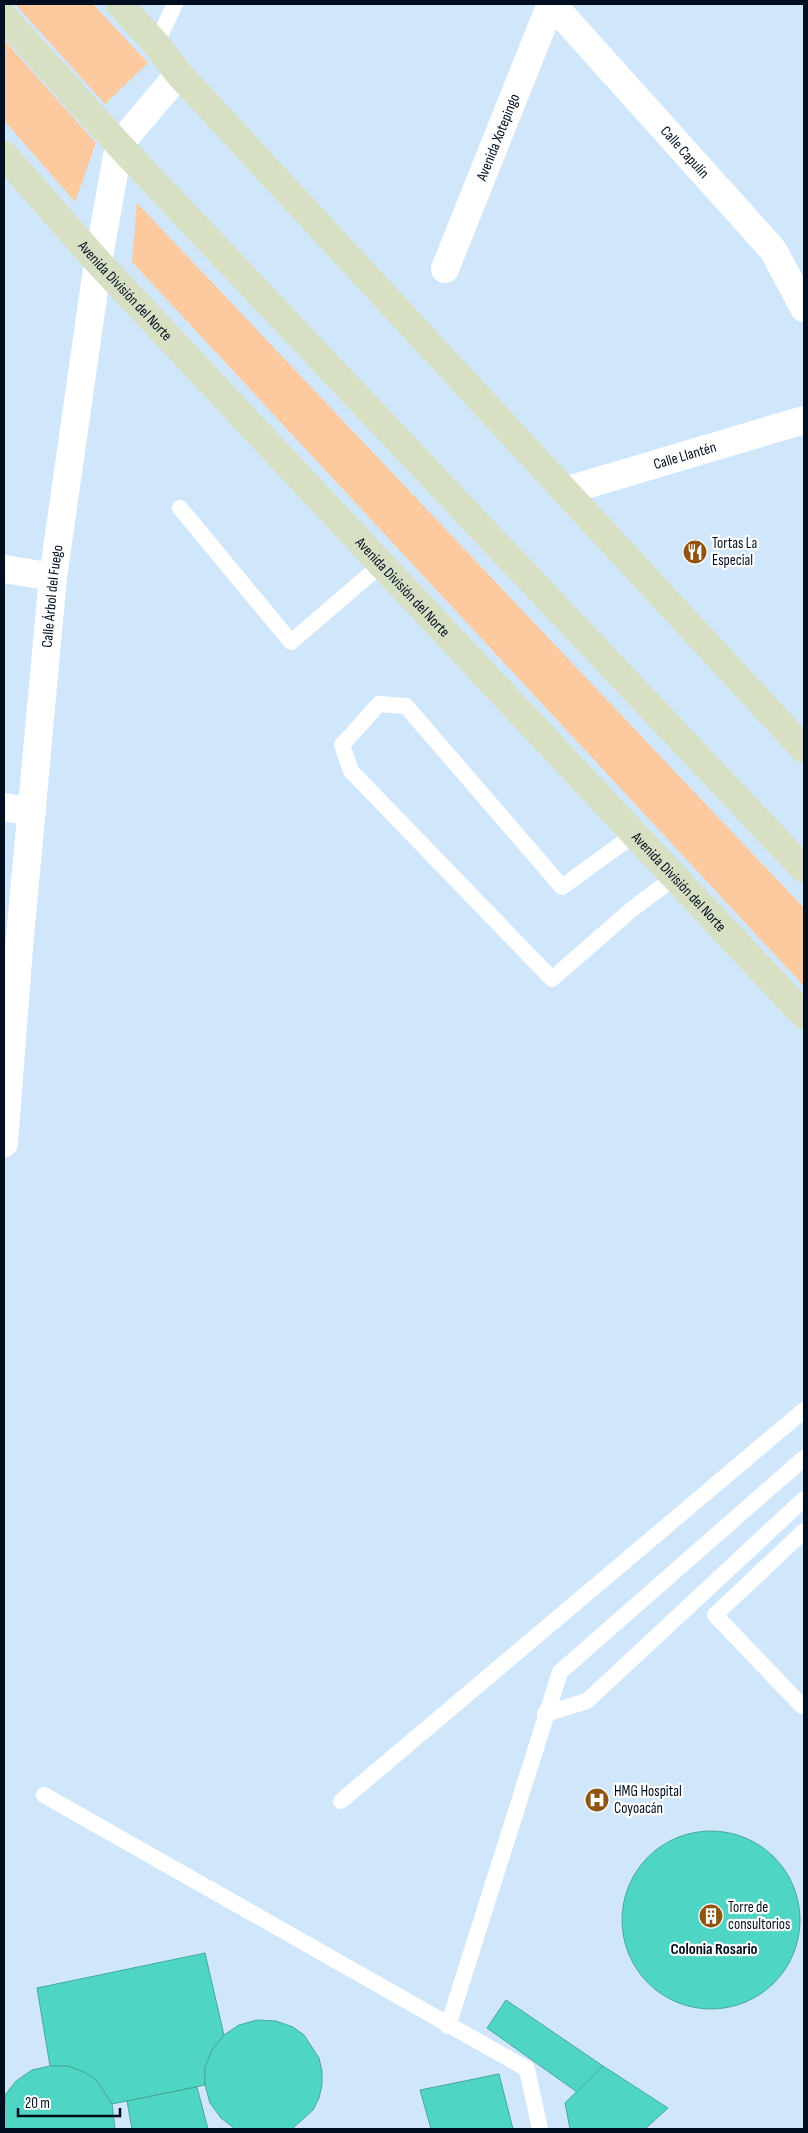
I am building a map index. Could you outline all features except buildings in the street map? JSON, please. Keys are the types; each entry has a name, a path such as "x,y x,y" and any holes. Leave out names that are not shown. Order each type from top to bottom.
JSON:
{"main road":[{"path":"120,4 156,44 179,74 420,332 804,749"},
{"path":"4,17 120,145 804,869"},
{"name":"Avenida División del Norte","path":"4,155 98,262 804,1015"}],"street":[{"name":"Avenida Xotepingo","path":"445,269 552,4"},
{"name":"Calle Capulín","path":"552,4 773,250 804,308"},
{"name":"Calle Árbol del Fuego","path":"4,1143 53,576 98,262 120,145 179,74"},
{"name":"Calle Llantén","path":"565,491 804,420"},
{"path":"4,569 53,576"},
{"path":"4,807 32,812"}],"lane":[{"path":"156,44 175,4"},
{"path":"180,508 291,642 382,564"},
{"path":"635,834 562,887 406,706 379,704 342,746 351,771 552,979 631,910 675,877"},
{"path":"341,1801 804,1410"},
{"path":"448,2026 545,1714 560,1672 804,1459"},
{"path":"545,1714 586,1701 804,1499"},
{"path":"804,1531 715,1615 804,1706"},
{"path":"44,1796 527,2069 540,2129"}],"shaded area":[{"path":"15,4 93,4 148,63 105,104"},
{"path":"4,40 96,143 75,202 4,120"},
{"path":"137,203 804,908 804,986 132,262"}],"place":[{"name":"Tortas La Especial","path":"695,552"},
{"name":"HMG Hospital Coyoacán","path":"597,1800"},
{"name":"Torre de consultorios","path":"711,1916"}],"district":[{"name":"Colonia Rosario","path":"714,1948"}]}
